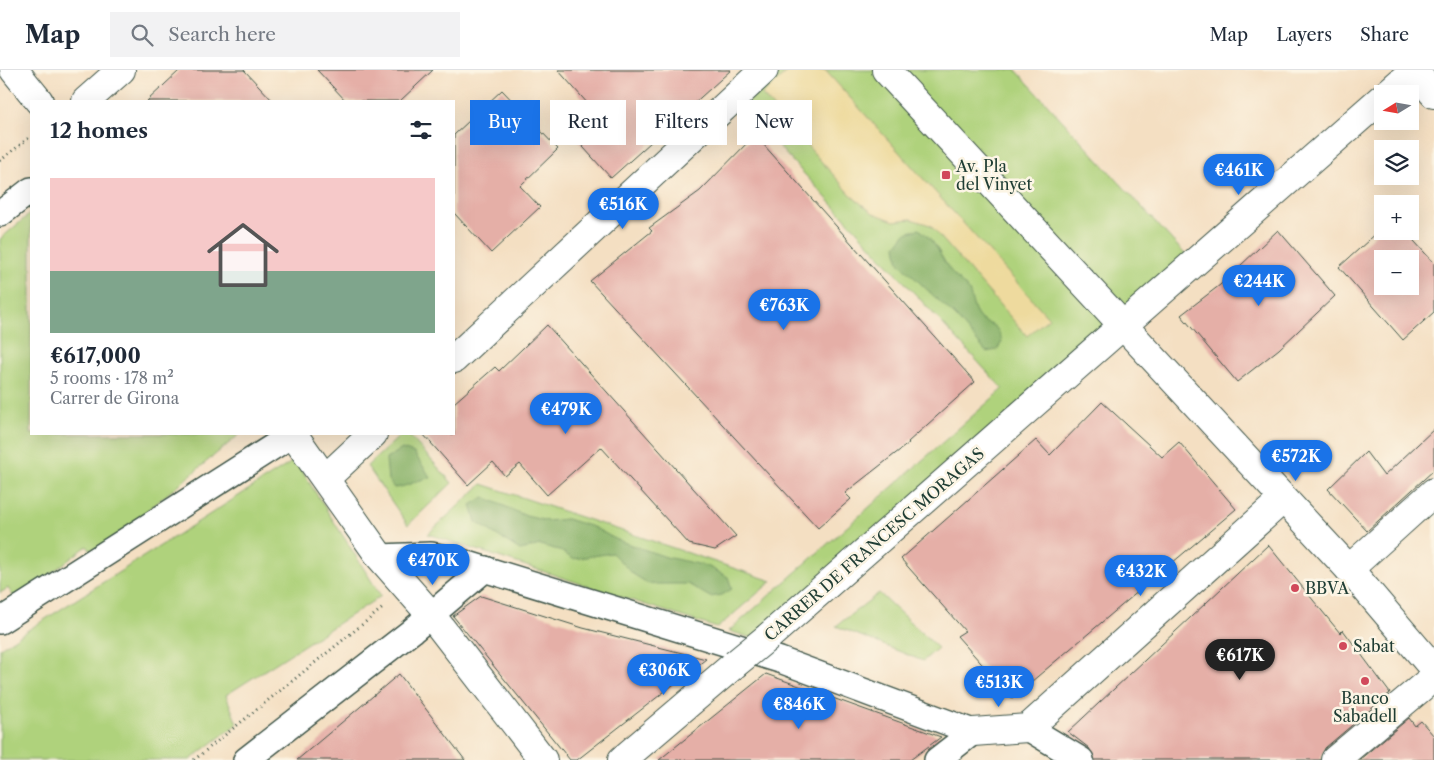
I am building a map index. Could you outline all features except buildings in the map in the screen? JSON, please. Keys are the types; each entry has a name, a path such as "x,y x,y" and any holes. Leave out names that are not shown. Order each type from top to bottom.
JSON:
{"street":[{"path":"14,70 38,100"},
{"path":"87,100 121,70"},
{"path":"455,358 764,70"},
{"path":"886,70 1349,569 1434,669"},
{"path":"1397,85 1413,70 1434,94"},
{"name":"CARRER DE FRANCESC MORAGAS","path":"622,760 768,637 1374,105"},
{"path":"0,214 30,191"},
{"path":"0,620 291,435"},
{"path":"294,435 380,556 431,615 543,760"},
{"path":"326,478 372,435"},
{"path":"1349,569 1434,492"},
{"path":"1028,728 1283,499"},
{"path":"380,556 431,555 485,569 780,660 973,732 1028,728 1081,760"},
{"path":"246,760 431,615 485,569"},
{"path":"1334,760 1434,677"},
{"path":"937,760 973,732"}],"path":[{"path":"0,161 30,137"},
{"path":"194,760 407,588"}],"green space":[{"path":"764,70 1016,70 1194,264 762,641 729,631 1003,389 777,145 812,145 812,100 737,101 734,98"},
{"path":"30,214 30,435 239,435 94,555 87,546 16,600 8,588 0,593 0,239"},
{"path":"919,229 930,239 953,274 969,291 975,310 981,320 994,326 1000,334 1002,342 997,350 986,352 957,318 899,263 896,246 906,233"},
{"path":"401,435 409,435 452,483 408,525 367,466"},
{"path":"402,449 414,453 431,478 394,488 388,480 386,459"},
{"path":"295,460 381,596 226,695 237,724 190,760 0,760 0,648"},
{"path":"482,484 772,581 717,628 428,534"},
{"path":"484,497 526,516 547,521 567,519 593,527 617,540 666,557 707,566 728,577 732,589 722,595 710,597 688,584 649,584 633,574 612,553 573,559 559,550 540,545 520,550 476,522 471,505"},
{"path":"879,593 938,648 923,661 836,626"}],"sand":[{"path":"789,70 825,70 1049,318 1027,336 930,225 911,219 894,221 873,213 854,198 807,145 812,145 812,100 766,100 762,95"}],"place":[{"name":"Av. Pla del Vinyet","path":"946,175"},
{"name":"BBVA","path":"1295,588"},
{"name":"Sabat","path":"1343,646"},
{"name":"Banco Sabadell","path":"1365,681"}]}
